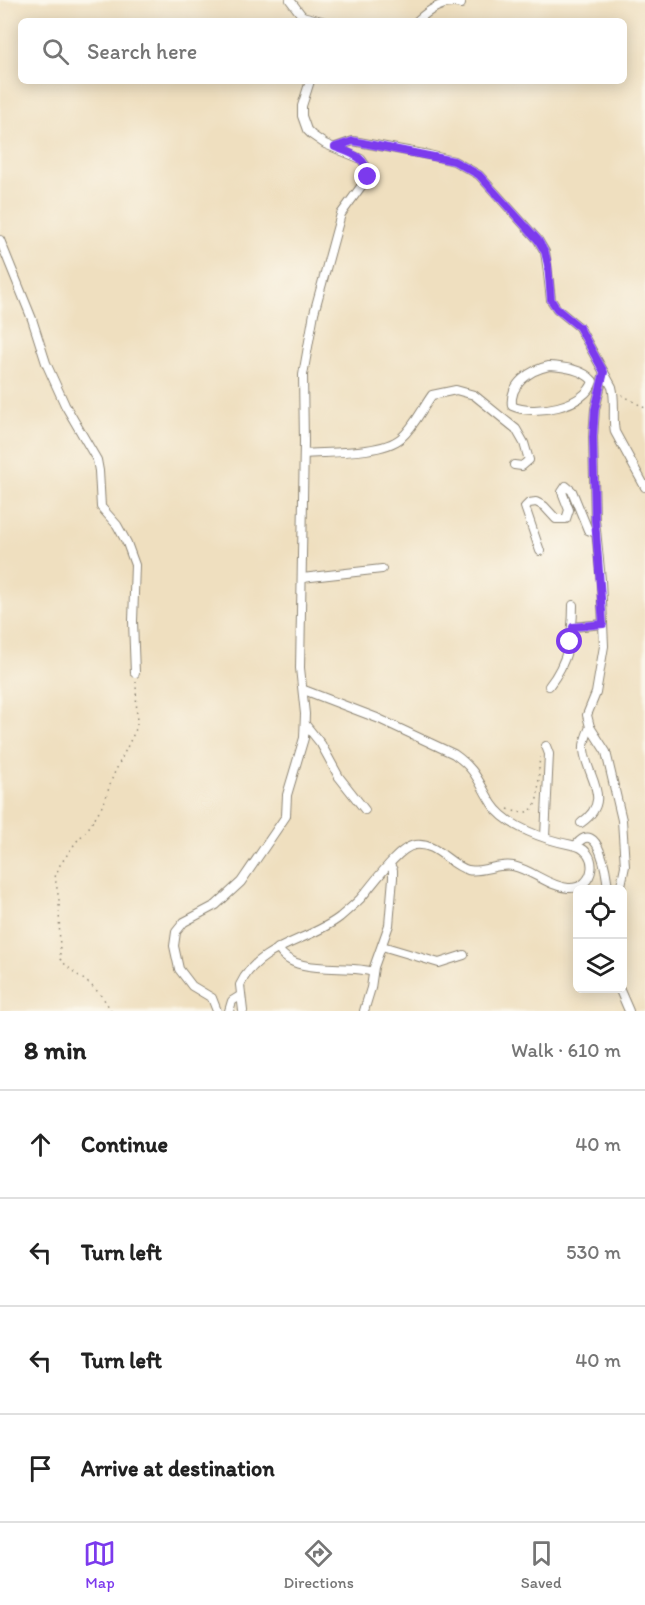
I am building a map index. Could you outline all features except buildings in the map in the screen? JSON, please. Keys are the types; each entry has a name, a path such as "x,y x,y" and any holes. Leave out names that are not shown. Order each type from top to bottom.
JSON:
{"street":[{"path":"293,1 304,18"},
{"path":"421,18 440,4 455,2 461,4"},
{"path":"217,1011 212,998 192,986 179,969 174,946 176,932 184,922 216,905 241,882 286,816 287,795 304,738 305,724 300,668 304,454 303,375 314,313 341,214 368,177 368,169 362,159 325,144 312,135 304,124 302,106 308,84"},
{"path":"335,147 353,141 429,155 454,161 479,175 538,240 545,252 551,300 557,309 579,327 603,375 612,387 615,432 645,486"},
{"path":"0,240 32,319 46,363 65,405 97,460 101,507 117,525 133,559 135,673"},
{"path":"593,381 588,376 570,369 555,366 542,367 530,372 517,385 511,399 512,406 520,410 555,408 572,402 584,394 591,388 593,381 603,375"},
{"path":"603,375 595,409 593,437 596,533 604,646 596,693 587,712 590,726 606,752 622,820 625,866 621,885"},
{"path":"304,454 372,449 394,443 408,432 432,395 456,390 474,395 516,429 524,443 529,460 522,466 514,465"},
{"path":"540,551 525,507 529,503 536,502 556,519 566,519 569,510 562,492 566,486 572,491 588,530 596,533"},
{"path":"302,578 382,569"},
{"path":"549,686 560,672 573,627 573,606"},
{"path":"573,627 603,624"},
{"path":"243,1011 239,988 242,980 253,968 278,948 334,921 360,899 407,849 415,845 423,845 436,850 466,869 511,865 570,888 584,882 589,877 591,867 587,852 576,845 528,830 501,814 472,769 454,754 377,718 303,690"},
{"path":"305,724 321,744 339,777 365,810"},
{"path":"581,823 591,814 597,802 597,788 584,747 590,726"},
{"path":"545,837 549,754 546,746"},
{"path":"576,845 579,841 586,839 592,840 598,846 606,871 607,885"},
{"path":"364,1011 391,912 393,870 390,865"},
{"path":"382,946 439,963 464,955"},
{"path":"278,948 284,957 312,966 326,969 362,969 373,972"},
{"path":"621,993 629,1011"},
{"path":"229,1011 232,1000 240,996"}],"path":[{"path":"612,387 645,408"},
{"path":"111,1011 93,985 68,968 60,959 55,877 60,865 88,829 104,803 113,776 137,727 135,673"},
{"path":"506,808 523,813 530,811 535,805 541,751 542,747 546,746"}],"route":[{"path":"368,177 366,163 362,159 335,147 353,141 429,155 454,161 479,175 538,240 545,252 548,265 551,300 557,309 579,327 604,372 595,409 593,437 595,520 603,624 573,627 570,642"}]}
